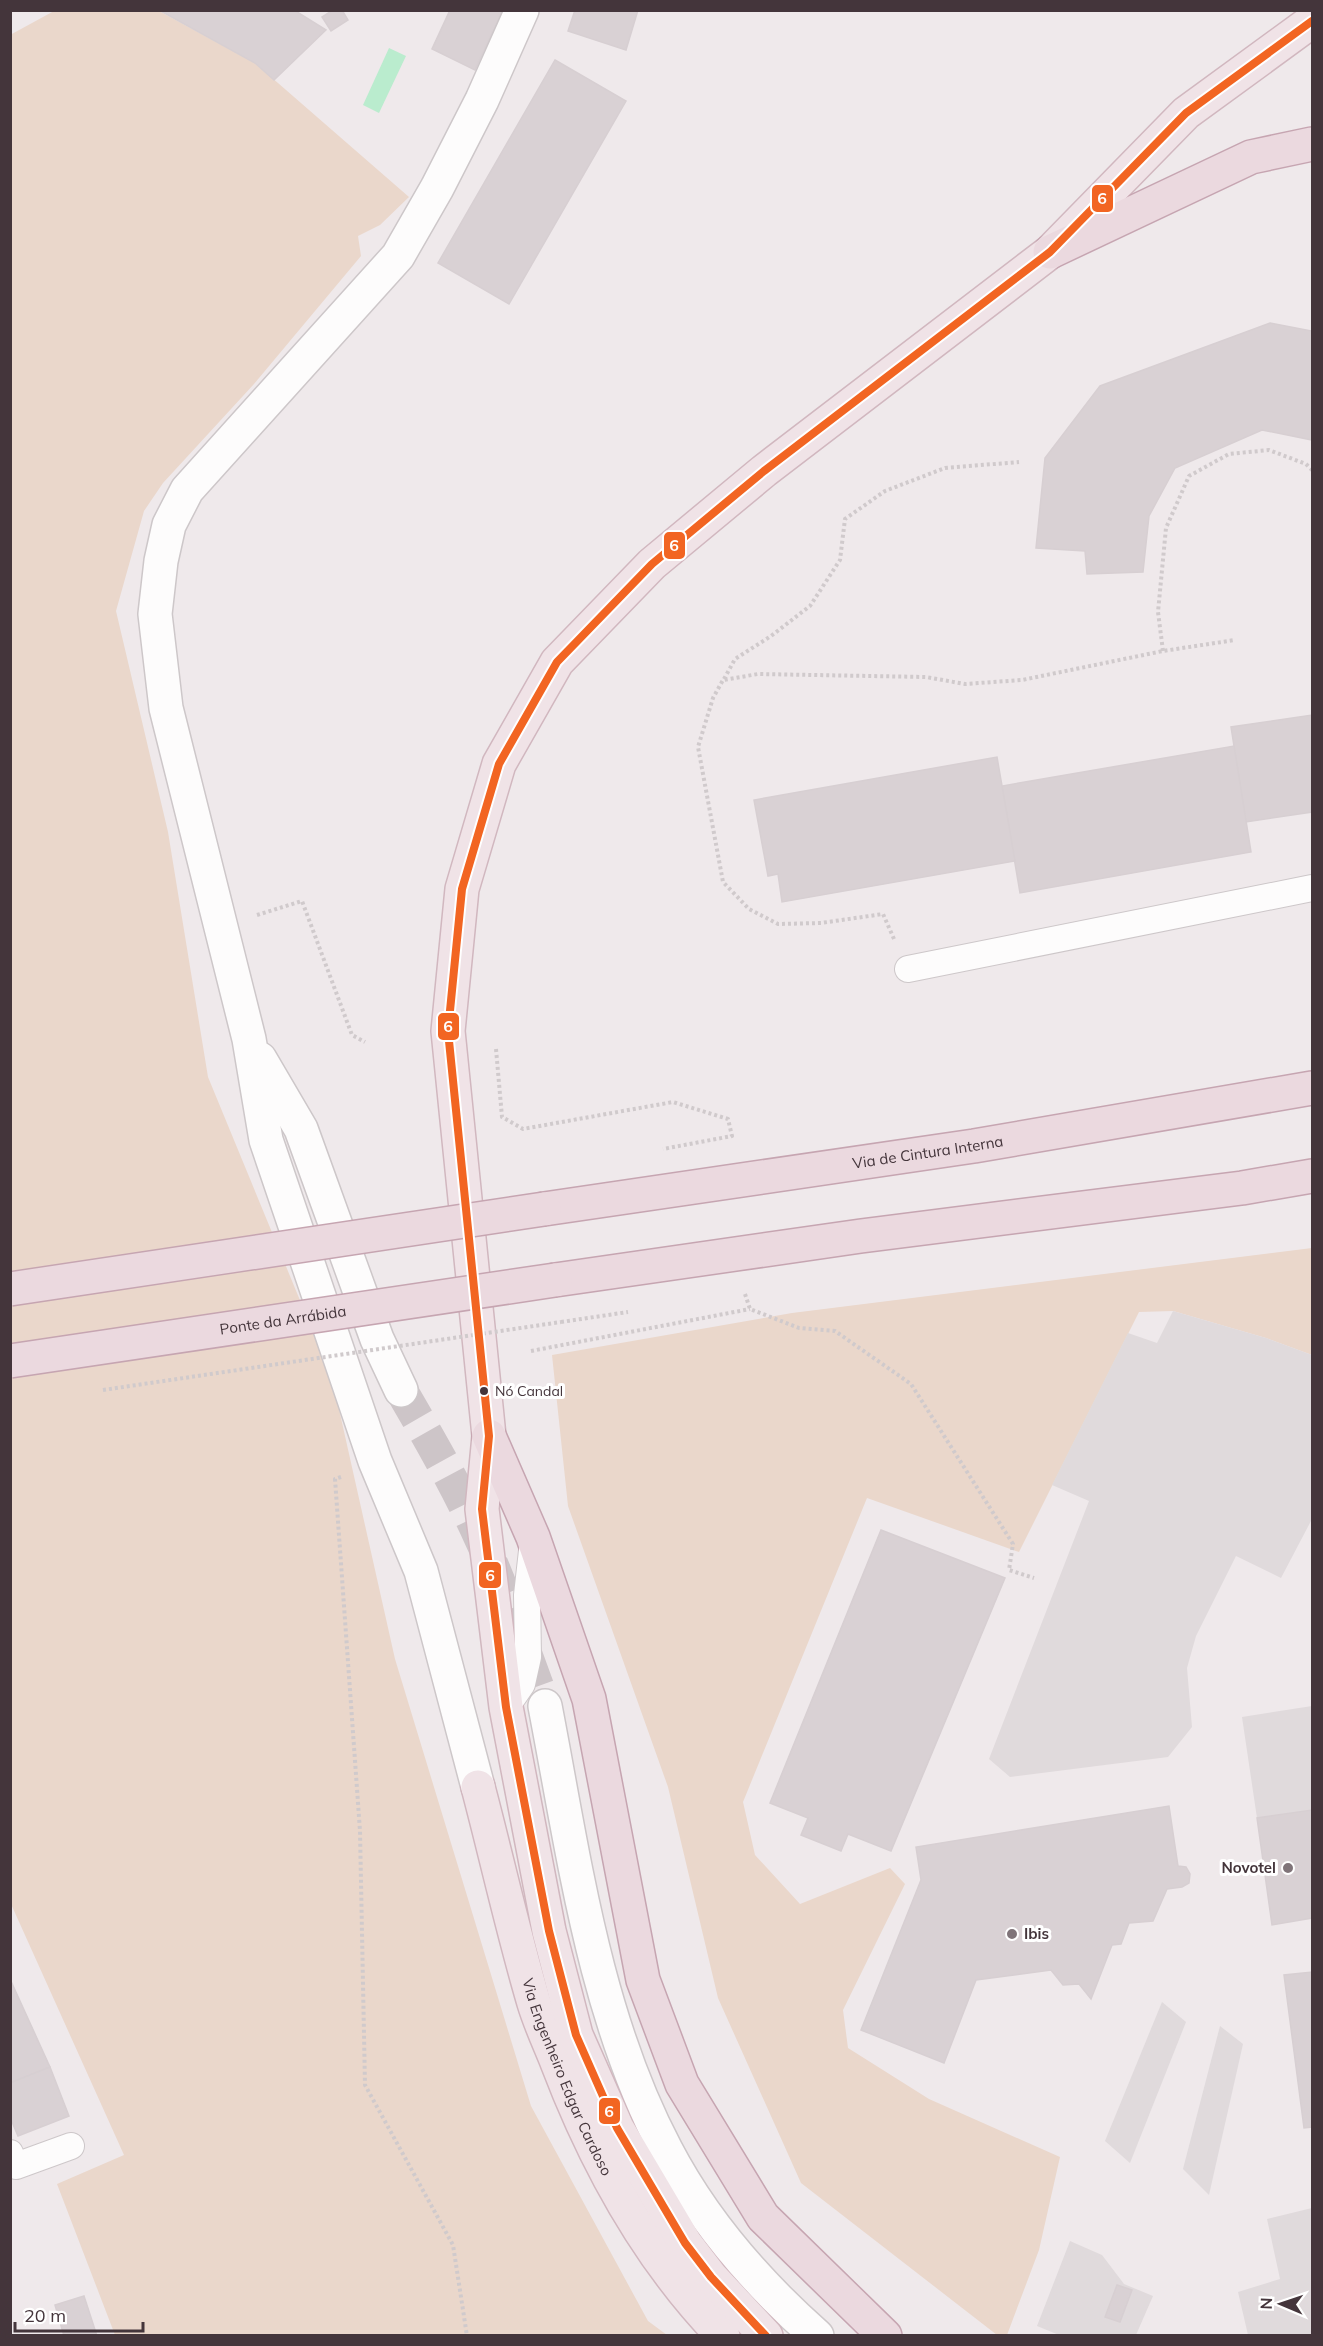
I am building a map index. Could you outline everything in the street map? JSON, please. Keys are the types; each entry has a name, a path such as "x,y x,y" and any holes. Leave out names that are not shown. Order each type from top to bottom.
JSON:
{"highway":[{"path":"1050,252 1251,157 1312,144"},
{"name":"Via de Cintura Interna","path":"10,1288 974,1146 1312,1088"},
{"path":"1242,1188 1312,1176"},
{"path":"1242,1188 1312,1193"},
{"name":"Ponte da Arrábida","path":"10,1361 861,1236 1242,1188"},
{"path":"489,1436 533,1537 589,1699 643,1980 682,2084 763,2217 885,2336"}],"main road":[{"name":"Via Engenheiro Edgar Cardoso","path":"766,2336 711,2277 685,2243 617,2128 576,2035 549,1931 506,1707 482,1509 489,1436 448,1031 462,889 498,764 557,662 652,564 764,471 1050,252 1186,113 1312,21"},
{"name":"Via Engenheiro Edgar Cardoso","path":"478,1787 535,2004 586,2134 619,2197 646,2239 676,2282 723,2336"}],"street":[{"path":"478,1787 421,1571 375,1461 266,1140 249,1039 166,708 155,614 161,561 169,525 187,490 398,256 437,188 472,119 522,10"},
{"path":"249,1039 301,1130 377,1338 402,1390"},
{"path":"545,1706 588,1926 617,2032 646,2111 666,2152 717,2231 752,2272 816,2336"}],"lane":[{"path":"908,969 1312,888"},
{"path":"506,1707 522,1684 528,1657 527,1595 533,1537"},
{"path":"10,2153 16,2166 71,2146"}],"path":[{"path":"1163,651 1158,612 1166,528 1189,476 1229,454 1269,450 1306,464 1312,470"},
{"path":"908,969 883,914 821,922 778,924 749,909 723,882 698,747 713,698 735,658 771,636 810,606 840,560 845,519 885,491 945,468 1019,462"},
{"path":"723,680 758,674 926,677 965,684 1011,681 1163,651 1235,640"},
{"path":"254,917 302,901 352,1035 365,1042"},
{"path":"496,1049 502,1117 523,1129 673,1102 728,1119"},
{"path":"746,1293 750,1309"},
{"path":"531,1351 750,1309 799,1328 835,1331 911,1384 1013,1544 1009,1570 1034,1578"},
{"path":"92,1391 561,1322"},
{"path":"375,1461 335,1479 360,1831 365,2085 453,2245 467,2336"}],"shaded area":[{"path":"54,11 159,11 255,63 409,197 380,225 358,236 361,256 254,384 163,483 144,511 116,611 168,832 208,1077 332,1378 395,1659 531,2106 648,2321 667,2335 115,2335 57,2184 124,2155 11,1904 10,35"},
{"path":"389,48 406,56 379,113 363,105"},
{"path":"1312,1248 1312,1355 1266,1338 1173,1311 1139,1312 1019,1552 867,1498 743,1802 755,1855 800,1904 890,1868 905,1884 843,2010 848,2048 929,2099 1060,2157 1039,2250 1007,2335 997,2335 801,2183 718,1998 668,1787 568,1506 552,1355 792,1313"},
{"path":"1173,1311 1266,1338 1312,1355 1312,1519 1281,1578 1236,1556 1196,1636 1187,1668 1192,1727 1168,1757 1010,1777 989,1759 1089,1501 1052,1485 1128,1333 1157,1343"},
{"path":"1312,1706 1312,1810 1257,1818 1242,1717"},
{"path":"1162,2002 1186,2022 1130,2163 1105,2141"},
{"path":"1220,2026 1243,2044 1209,2195 1183,2169"},
{"path":"1312,2208 1312,2335 1248,2335 1238,2292 1280,2279 1267,2219"},
{"path":"1070,2241 1102,2255 1124,2284 1153,2296 1136,2335 1059,2335 1037,2326"}],"building":[{"path":"159,10 294,10 326,30 274,80 255,63"},
{"path":"333,10 342,10 348,20 331,31 322,17"},
{"path":"450,10 503,10 475,70 432,49"},
{"path":"575,10 638,10 626,50 568,31"},
{"path":"555,60 626,101 509,304 438,263"},
{"path":"1270,323 1312,331 1312,440 1262,430 1175,468 1149,516 1143,572 1087,574 1085,551 1036,548 1045,458 1100,386"},
{"path":"1312,715 1312,812 1246,822 1231,727"},
{"path":"1234,746 1251,852 1020,893 1002,786"},
{"path":"997,757 1015,861 782,902 778,874 768,876 754,800"},
{"path":"881,1530 1005,1578 891,1851 848,1834 841,1851 801,1835 808,1818 770,1803"},
{"name":"Ibis","path":"1169,1806 1178,1866 1186,1867 1190,1874 1189,1883 1182,1887 1167,1889 1153,1921 1129,1923 1121,1944 1112,1945 1091,1999 1079,1984 1063,1985 1051,1970 976,1980 944,2063 861,2030 921,1880 916,1847"},
{"name":"Novotel","path":"1312,1810 1312,1918 1272,1925 1257,1818"},
{"path":"1312,1972 1312,2127 1304,2128 1284,1975"},
{"path":"10,1979 50,2067 10,2083"},
{"path":"50,2067 69,2116 18,2136 10,2117 10,2083"},
{"path":"1117,2285 1132,2290 1120,2322 1105,2317"},
{"path":"84,2296 97,2336 64,2336 55,2305"}],"tunnel":[{"path":"401,1390 452,1480 479,1535 506,1599 545,1706"}],"transit line":[{"name":"6","path":"766,2336 711,2277 685,2243 617,2128 576,2035 549,1931 506,1707 482,1509 489,1436 448,1031 462,889 499,764 557,662 652,564 764,471 1050,252 1186,113 1312,21"}],"place":[{"name":"Nó Candal","path":"484,1391"},
{"name":"Novotel","path":"1288,1868"},
{"name":"Ibis","path":"1012,1934"}]}
